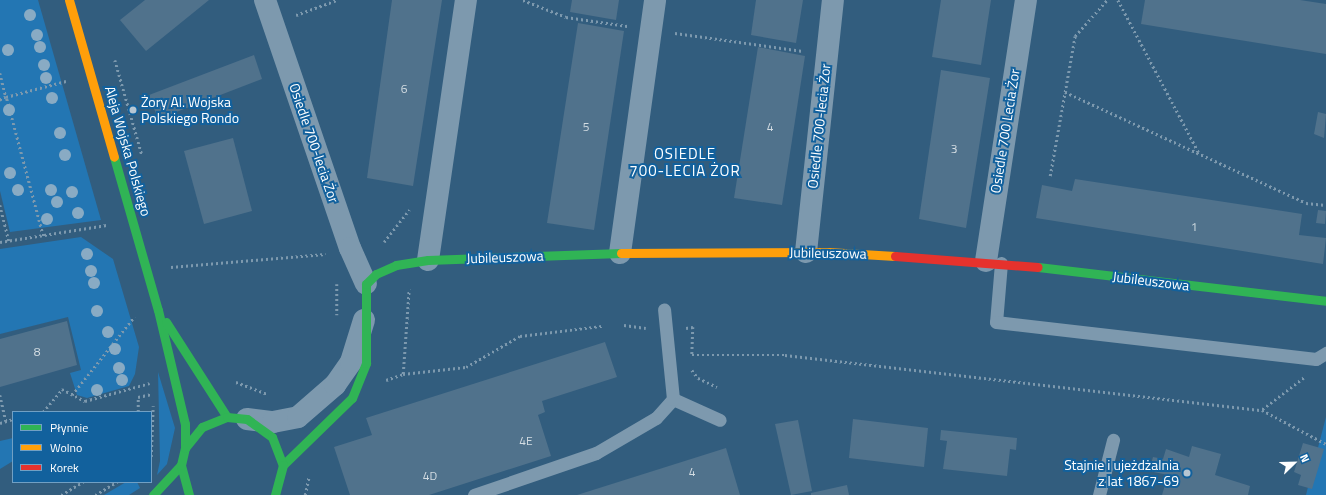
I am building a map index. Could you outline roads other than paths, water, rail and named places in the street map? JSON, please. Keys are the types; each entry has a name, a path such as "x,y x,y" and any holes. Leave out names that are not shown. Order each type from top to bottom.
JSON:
{"street":[{"name":"Aleja Wojska Polskiego","path":"69,0 158,310 185,424 185,448"},
{"name":"Osiedle 700-lecia Żor","path":"265,0 366,284"},
{"path":"428,260 466,0"},
{"path":"620,253 656,0"},
{"name":"Osiedle 700-lecia Żor","path":"806,252 833,0"},
{"name":"Osiedle 700 Lecia Żor","path":"993,262 1026,0"},
{"name":"Jubileuszowa","path":"366,284 376,274 396,265 428,260 620,253 806,252 993,262 1326,301"},
{"path":"275,495 283,465 352,398 366,363 366,284"},
{"name":"Aleja Wojska Polskiego","path":"158,310 237,418"},
{"path":"189,495 181,465 185,448 202,427 237,418 273,422 298,417 329,390 351,362 366,315"},
{"path":"237,418 272,437 283,465"},
{"path":"153,495 181,465"}],"lane":[{"path":"993,262 996,322 1316,359 1326,353"},
{"path":"474,495 596,453 656,418 673,399 664,309"},
{"path":"673,399 720,420"},
{"path":"1098,495 1113,440"}],"place":[{"name":"Żory Al. Wojska Polskiego Rondo","path":"133,110"},
{"name":"Stajnie i ujeżdżalnia z lat 1867-69","path":"1187,473"}],"district":[{"name":"OSIEDLE 700-LECIA ŻOR","path":"685,162"}]}
